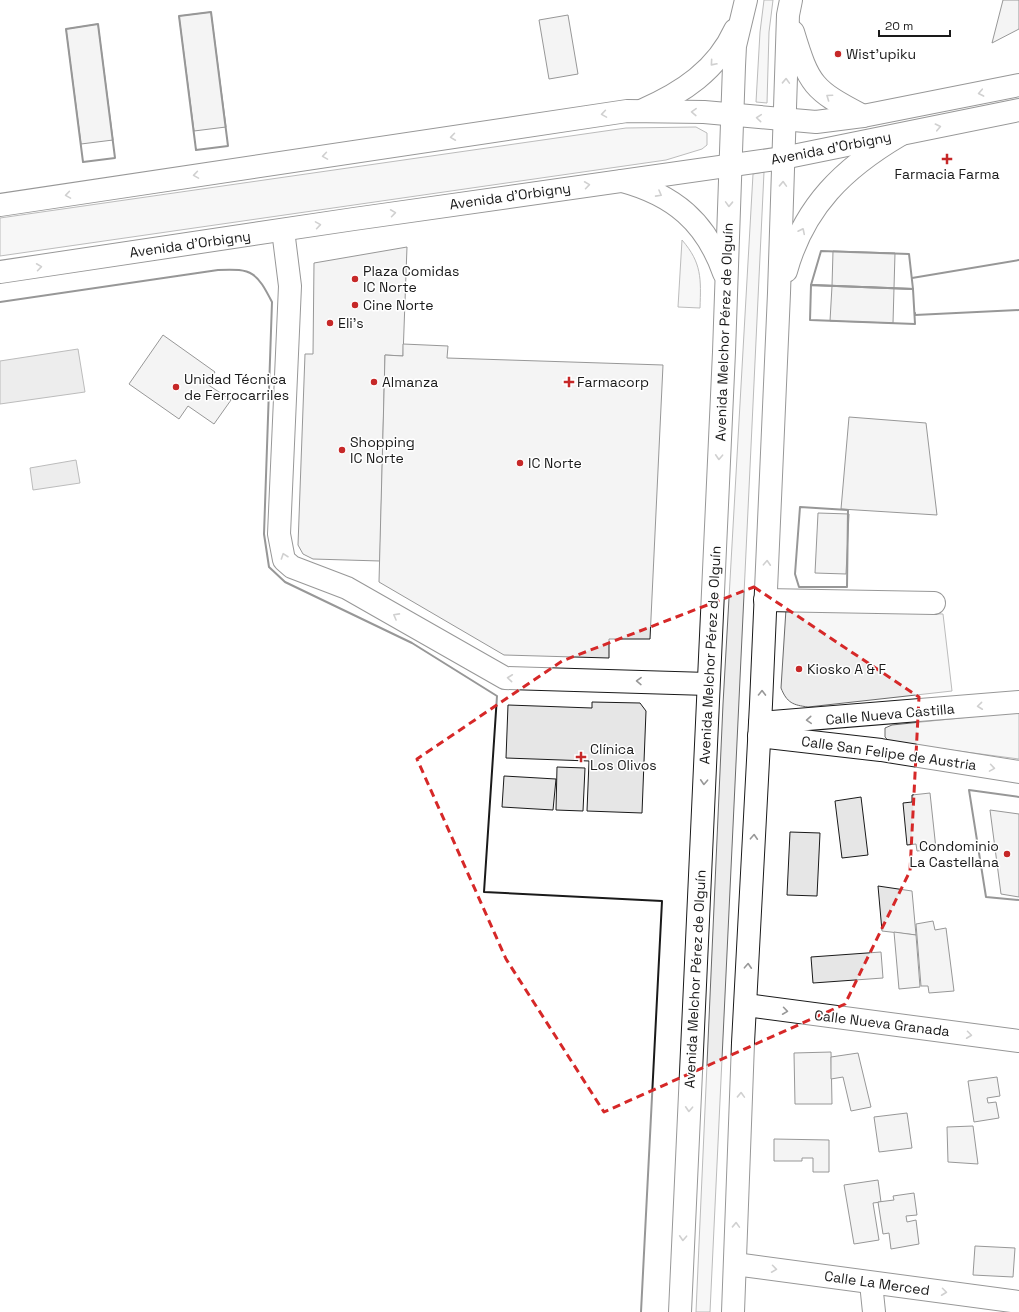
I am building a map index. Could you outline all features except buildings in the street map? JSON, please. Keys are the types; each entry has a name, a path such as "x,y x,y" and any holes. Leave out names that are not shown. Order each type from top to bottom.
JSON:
{"main road":[{"path":"790,8 799,55 806,71 815,85 838,103 863,116"},
{"path":"733,1312 746,1005 760,730 790,8"},
{"path":"643,110 668,99 699,78 723,50 743,9"},
{"name":"Avenida Melchor Pérez de Olguín","path":"680,1312 724,352 732,115 736,46 743,9"},
{"name":"Avenida d'Orbigny","path":"0,205 627,111 643,110 704,112 816,122 863,116 1019,85"},
{"name":"Avenida d'Orbigny","path":"0,272 783,158 1019,110"},
{"path":"779,293 790,256 808,220 832,185 875,150 900,135"},
{"path":"622,181 651,190 684,210 709,239 719,258 726,278"},
{"path":"283,230 290,286 279,534 284,560 292,567 302,572 347,588 505,678 708,684"},
{"path":"765,600 934,603"},
{"name":"Calle Nueva Castilla","path":"760,730 880,715 1019,702"},
{"path":"880,715 873,724 873,736 880,750"},
{"name":"Calle San Felipe de Austria","path":"760,730 1019,772"},
{"name":"Calle Nueva Granada","path":"746,1005 1019,1041"},
{"name":"Calle La Merced","path":"735,1264 1019,1302"},
{"path":"872,1283 874,1312"}],"highlighted area":[{"path":"754,587 919,697 910,871 845,1004 604,1112 506,959 417,759 562,661"}],"shaded area":[{"path":"764,0 773,0 769,32 767,103 756,102 760,32"},
{"path":"696,127 707,133 707,145 702,149 666,160 0,256 0,218 626,128"},
{"path":"764,172 710,1312 696,1312 723,704 753,174"},
{"path":"682,240 689,248 697,264 700,280 700,308 678,307"},
{"path":"78,349 85,392 0,404 0,361"},
{"path":"76,460 80,483 33,490 30,468"},
{"path":"786,609 943,614 952,691 808,707 794,704 788,700 781,688"},
{"path":"1019,712 1019,759 890,742 885,737 885,728 892,725"}],"wall":[{"path":"211,12 228,146 196,150 179,16 211,12"},
{"path":"98,24 115,158 83,162 66,29 98,24"},
{"path":"821,251 909,254 913,289 811,285 821,251"},
{"path":"912,278 1019,260"},
{"path":"0,302 218,270 239,270 252,274 258,279 272,302 264,534 269,567 285,582 412,643 497,696 484,892 662,901 641,1312"},
{"path":"811,285 913,289 915,324 810,320 811,285"},
{"path":"915,313 915,315 1019,310"},
{"path":"800,507 848,510 847,587 799,587 795,574 800,507"},
{"path":"1019,797 969,790 986,897 1019,900"}],"place":[{"name":"Wist'upiku","path":"838,54"},
{"name":"Farmacia Farma","path":"947,159"},
{"name":"Plaza Comidas IC Norte","path":"355,279"},
{"name":"Cine Norte","path":"355,305"},
{"name":"Eli's","path":"330,323"},
{"name":"Almanza","path":"374,382"},
{"name":"Farmacorp","path":"569,382"},
{"name":"Unidad Técnica de Ferrocarriles","path":"176,387"},
{"name":"Shopping IC Norte","path":"342,450"},
{"name":"IC Norte","path":"520,463"},
{"name":"Kiosko A & F","path":"799,669"},
{"name":"Clínica Los Olivos","path":"581,757"},
{"name":"Condominio La Castellana","path":"1007,854"}]}
